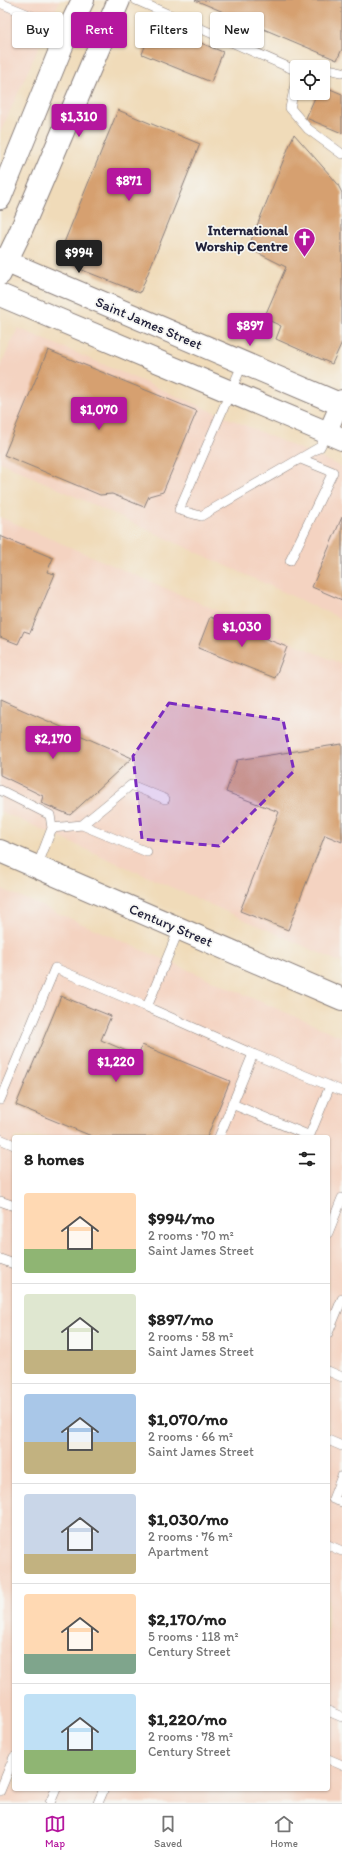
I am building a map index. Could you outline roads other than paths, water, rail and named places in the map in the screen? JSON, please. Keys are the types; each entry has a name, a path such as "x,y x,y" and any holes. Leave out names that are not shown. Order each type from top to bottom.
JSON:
{"main road":[{"path":"0,198 68,31 83,0"},
{"path":"2,265 119,0"},
{"name":"Saint James Street","path":"2,265 341,403"},
{"path":"0,296 231,391 335,436"},
{"name":"Century Street","path":"0,851 342,999"}],"street":[{"path":"335,436 341,403"}],"lane":[{"path":"140,1 290,68"},
{"path":"0,3 68,31"},
{"path":"330,69 342,72"},
{"path":"292,100 290,108 308,129 342,154"},
{"path":"243,363 180,510 201,516 301,459 335,436"},
{"path":"290,561 333,472 301,459"},
{"path":"82,825 131,785 165,799"},
{"path":"0,790 50,815 52,828 37,867"},
{"path":"52,828 82,825 147,852"},
{"path":"147,1007 180,928"},
{"path":"0,1100 55,968 342,1091"},
{"path":"220,1135 253,1054"},
{"path":"311,1135 330,1086"},
{"path":"232,1104 305,1135"},
{"path":"0,1139 12,1144"},
{"path":"330,1228 342,1198"},
{"path":"0,1201 12,1205"},
{"path":"0,1259 12,1263"},
{"path":"330,1330 339,1317 342,1300"},
{"path":"330,1372 342,1377"},
{"path":"330,1441 342,1446"},
{"path":"342,1476 330,1497 342,1502"},
{"path":"330,1546 342,1551"},
{"path":"330,1712 342,1718"},
{"path":"330,1760 342,1765"},
{"path":"0,1791 12,1762"},
{"path":"50,1803 55,1791"},
{"path":"98,1803 103,1791"}],"place":[{"name":"International Worship Centre","path":"304,258"}]}
